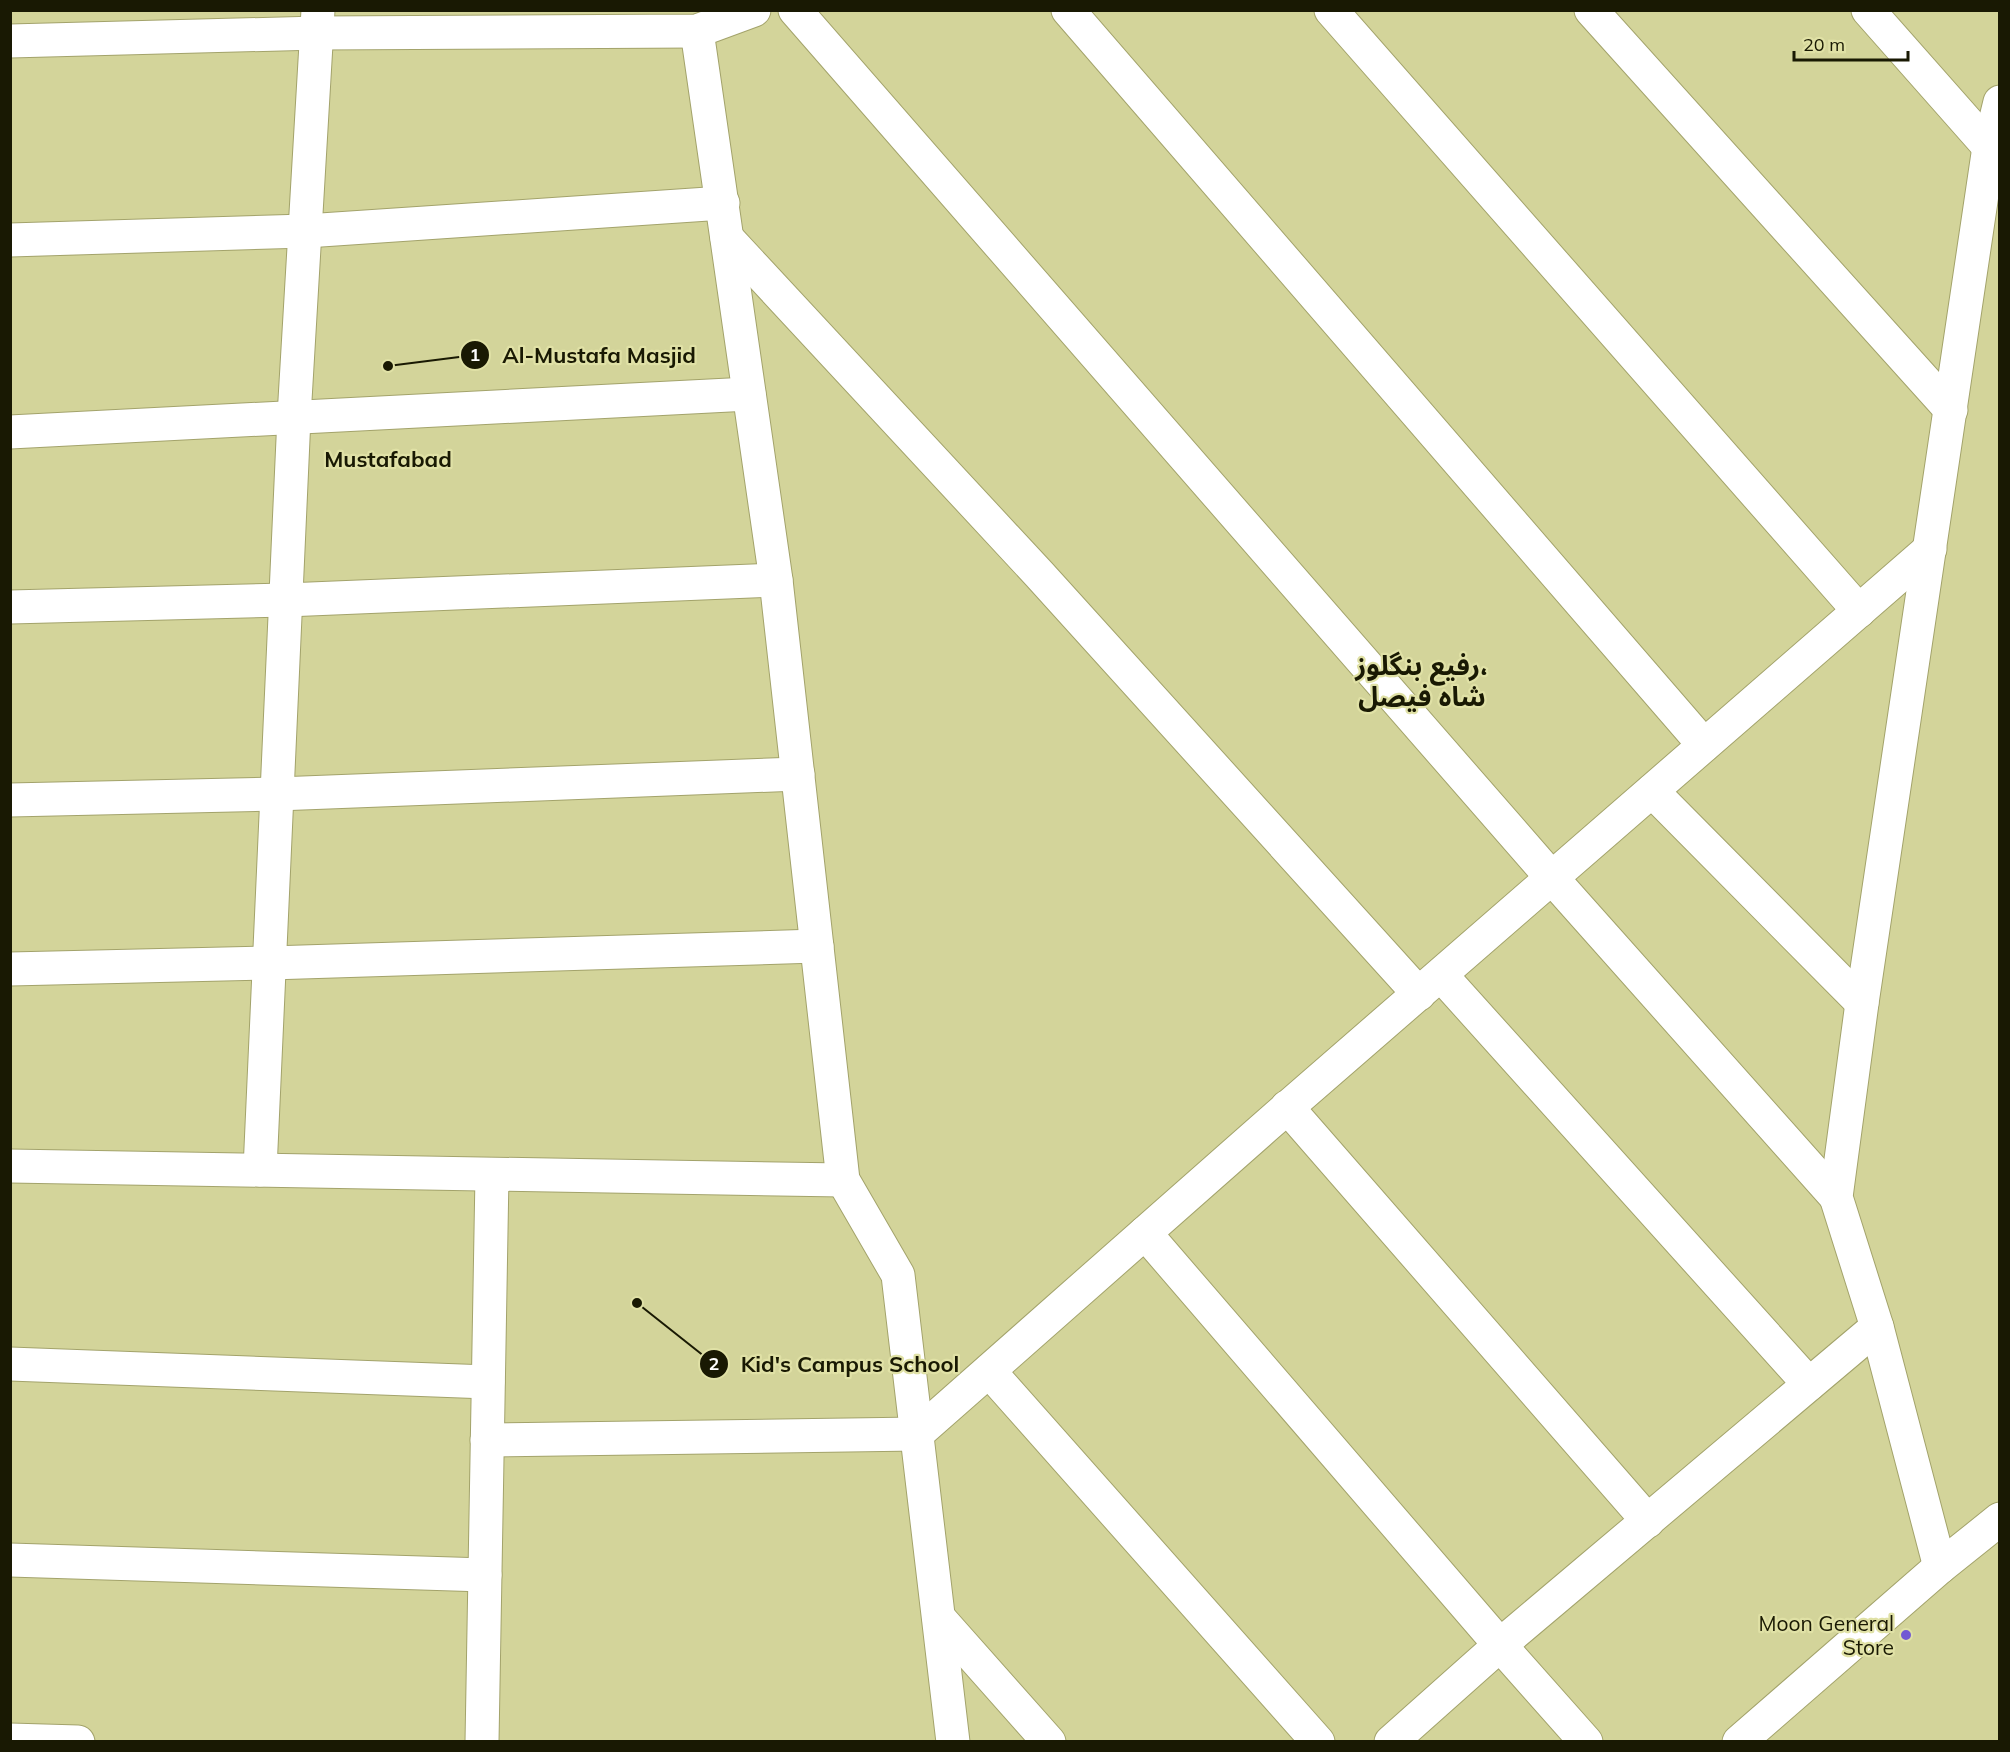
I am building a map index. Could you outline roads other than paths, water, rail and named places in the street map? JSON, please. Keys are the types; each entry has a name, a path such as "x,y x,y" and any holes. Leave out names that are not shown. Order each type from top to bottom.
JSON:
{"street":[{"path":"795,10 1552,878 1836,1197 1876,1327 1940,1567"},
{"path":"1068,10 1704,745"},
{"path":"1331,10 1858,611"},
{"path":"1591,10 1951,410"},
{"path":"1868,10 1989,147"},
{"path":"10,41 318,22 697,31 748,12"},
{"path":"260,1170 294,417 318,22"},
{"path":"697,31 776,580 843,1180 898,1275 953,1742"},
{"path":"1836,1197 1862,1003 1989,147 2000,102"},
{"path":"10,240 306,231 723,204"},
{"path":"727,238 1039,574 1809,1384"},
{"path":"10,432 749,394"},
{"path":"487,1440 916,1434 1287,1107 1930,549"},
{"path":"10,607 286,600 776,580"},
{"path":"10,800 278,794 798,774"},
{"path":"1652,791 1862,1003"},
{"path":"10,969 817,946"},
{"path":"1287,1107 1648,1521"},
{"path":"10,1166 843,1180"},
{"path":"482,1742 492,1174"},
{"path":"1145,1233 1586,1742"},
{"path":"1391,1742 1500,1645 1876,1327"},
{"path":"10,1364 488,1382"},
{"path":"989,1371 1318,1742"},
{"path":"1739,1742 1940,1567 2000,1519"},
{"path":"10,1560 485,1575"},
{"path":"939,1618 1049,1742"},
{"path":"10,1740 78,1742"}],"place":[{"name":"Al-Mustafa Masjid","path":"388,366"},
{"name":"Kid's Campus School","path":"637,1303"},
{"name":"Moon General Store","path":"1906,1635"}],"district":[{"name":"Mustafabad","path":"388,459"},
{"name":"رفیع بنگلوز، شاہ فیصل","path":"1422,680"}]}
